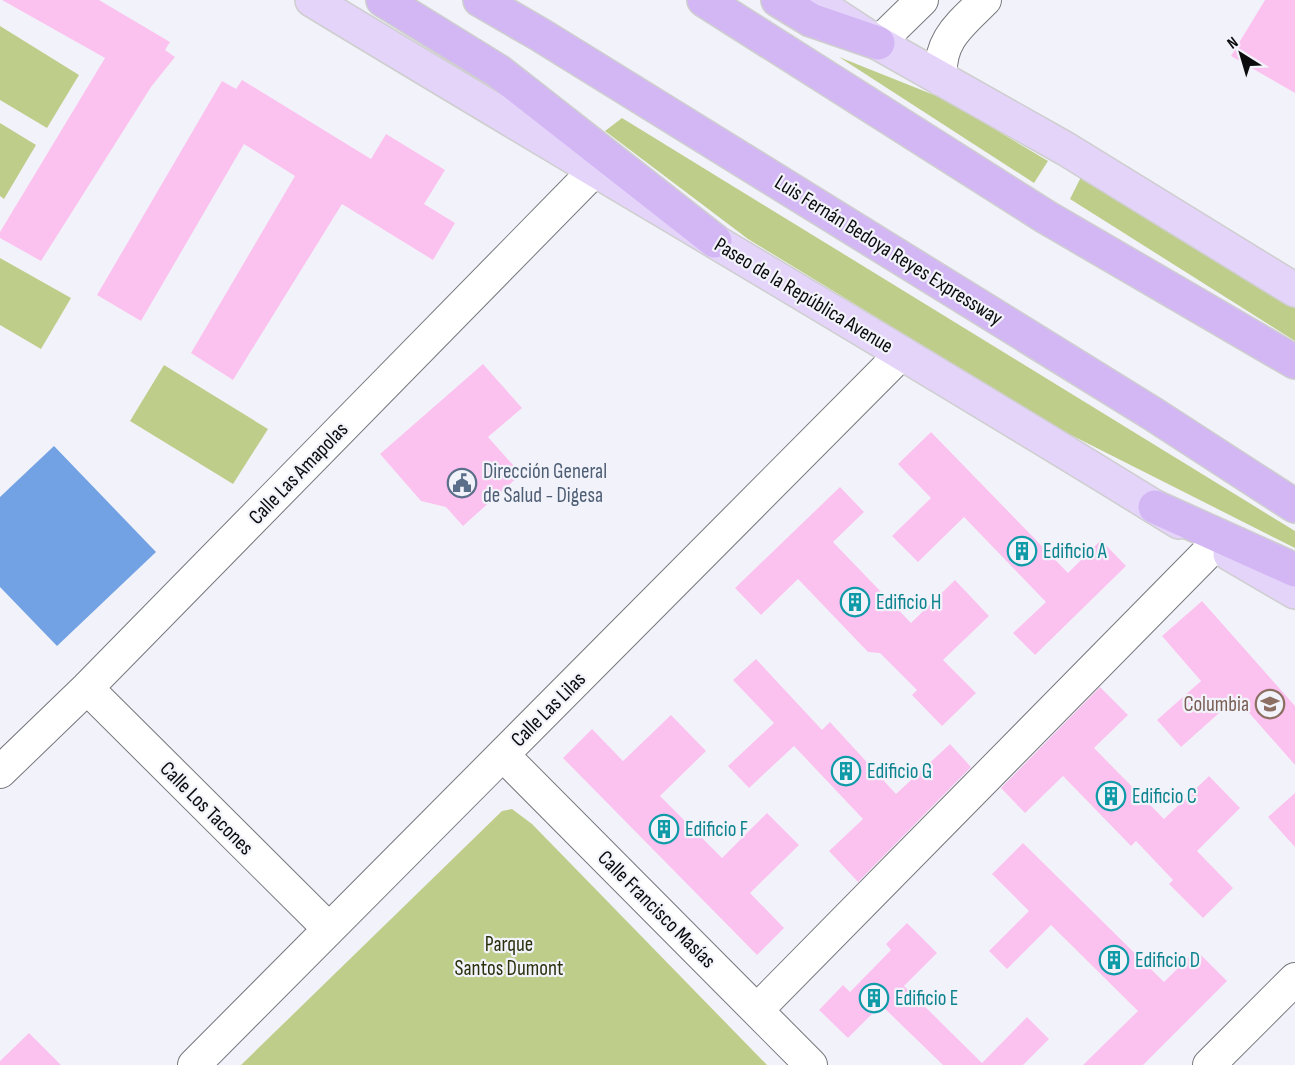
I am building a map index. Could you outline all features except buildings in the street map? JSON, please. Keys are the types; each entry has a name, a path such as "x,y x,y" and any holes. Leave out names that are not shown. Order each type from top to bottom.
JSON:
{"highway":[{"path":"383,0 498,71 715,241"},
{"name":"Luis Fernán Bedoya Reyes Expressway","path":"480,0 550,40 1133,402 1295,506"},
{"path":"704,0 1046,217 1295,362"},
{"path":"778,0 811,20 878,42"},
{"path":"1155,507 1295,570"}],"main road":[{"name":"Paseo de la República Avenue","path":"312,0 594,171 902,353 1295,592"},
{"path":"812,0 941,79 1066,149 1295,290"}],"street":[{"path":"878,42 922,0"},
{"path":"941,79 940,61 951,33 986,0"},
{"name":"Calle Las Amapolas","path":"0,772 87,688 594,171"},
{"name":"Calle Las Lilas","path":"194,1065 902,353"},
{"path":"757,1010 1215,545"},
{"name":"Calle Los Tacones","path":"87,688 328,928"},
{"name":"Calle Francisco Masías","path":"503,754 811,1065"},
{"path":"1209,1065 1295,979"}],"green space":[{"path":"0,26 79,75 47,128 0,100"},
{"path":"839,57 944,99 1048,161 1034,183"},
{"path":"622,118 1295,531 1295,548 1065,432 748,239 605,131"},
{"path":"0,123 36,145 4,199 0,196"},
{"path":"1083,173 1295,303 1295,341 1070,199"},
{"path":"0,258 71,298 41,349 0,325"},
{"path":"164,365 268,429 233,484 130,421"},
{"name":"Parque Santos Dumont","path":"512,809 532,824 767,1065 241,1065 502,811"}],"water":[{"path":"54,446 156,552 57,646 0,587 0,497"}],"place":[{"name":"Dirección General de Salud - Digesa","path":"462,483"},
{"name":"Edificio A","path":"1022,551"},
{"name":"Edificio H","path":"855,602"},
{"name":"Columbia","path":"1270,704"},
{"name":"Edificio G","path":"846,771"},
{"name":"Edificio C","path":"1111,796"},
{"name":"Edificio F","path":"664,829"},
{"name":"Edificio D","path":"1114,960"},
{"name":"Edificio E","path":"874,998"}]}
